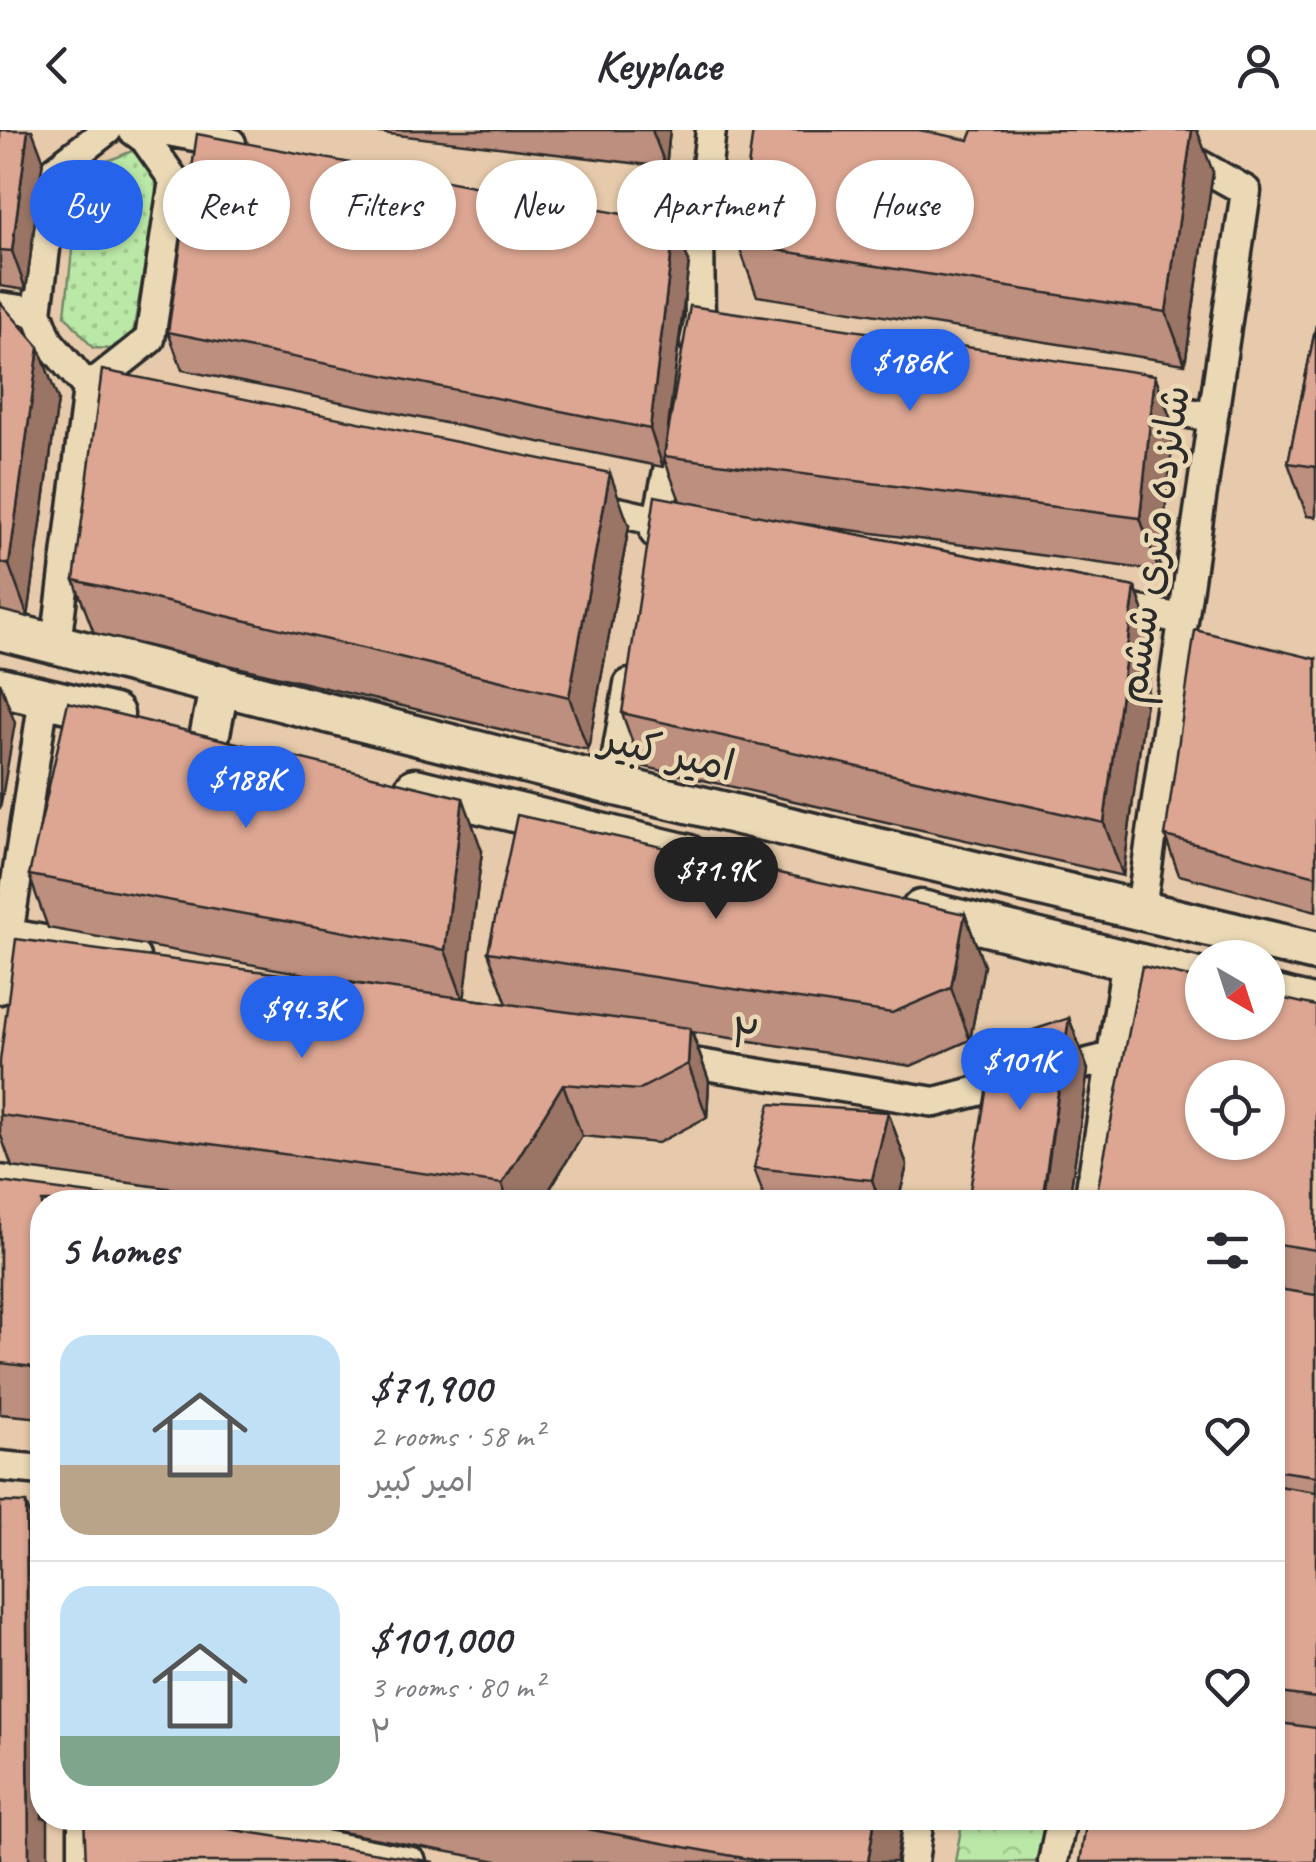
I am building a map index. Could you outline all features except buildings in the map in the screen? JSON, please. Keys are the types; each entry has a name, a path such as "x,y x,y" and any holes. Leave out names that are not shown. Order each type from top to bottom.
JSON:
{"main road":[{"name":"امیر کبیر","path":"0,630 612,785 1316,952"},
{"path":"209,738 220,684"},
{"path":"0,686 248,747"},
{"path":"381,779 725,863"},
{"path":"878,900 1185,974"},
{"path":"1285,998 1316,1006"}],"street":[{"path":"108,130 54,170 36,312 48,341 88,388 164,406"},
{"path":"56,644 88,388 150,339 174,180 146,139 132,130"},
{"path":"163,130 258,149"},
{"path":"688,374 709,320 689,234 711,130"},
{"name":"شانزده متری ششم","path":"1138,130 1246,191 1140,908"},
{"path":"0,306 36,312"},
{"path":"1112,398 1210,417"},
{"path":"651,560 680,411"},
{"path":"562,500 716,533"},
{"path":"1086,601 1183,619"},
{"path":"612,785 635,654"},
{"path":"0,990 4,932 44,697"},
{"path":"4,932 162,962"},
{"path":"1091,1190 1126,960"},
{"name":"۲","path":"642,1054 936,1102 1112,1056"},
{"path":"0,1180 74,1190"},
{"path":"0,1466 30,1469"},
{"path":"0,1536 30,1539"},
{"path":"83,1830 83,1862"},
{"path":"247,1830 411,1862"},
{"path":"913,1862 917,1830"},
{"path":"1052,1862 1059,1830"}],"green space":[{"path":"132,151 163,162 130,350 93,348 65,315 72,250 143,250 143,160 110,160"},
{"path":"961,1830 1058,1830 1053,1862 955,1862"}]}
